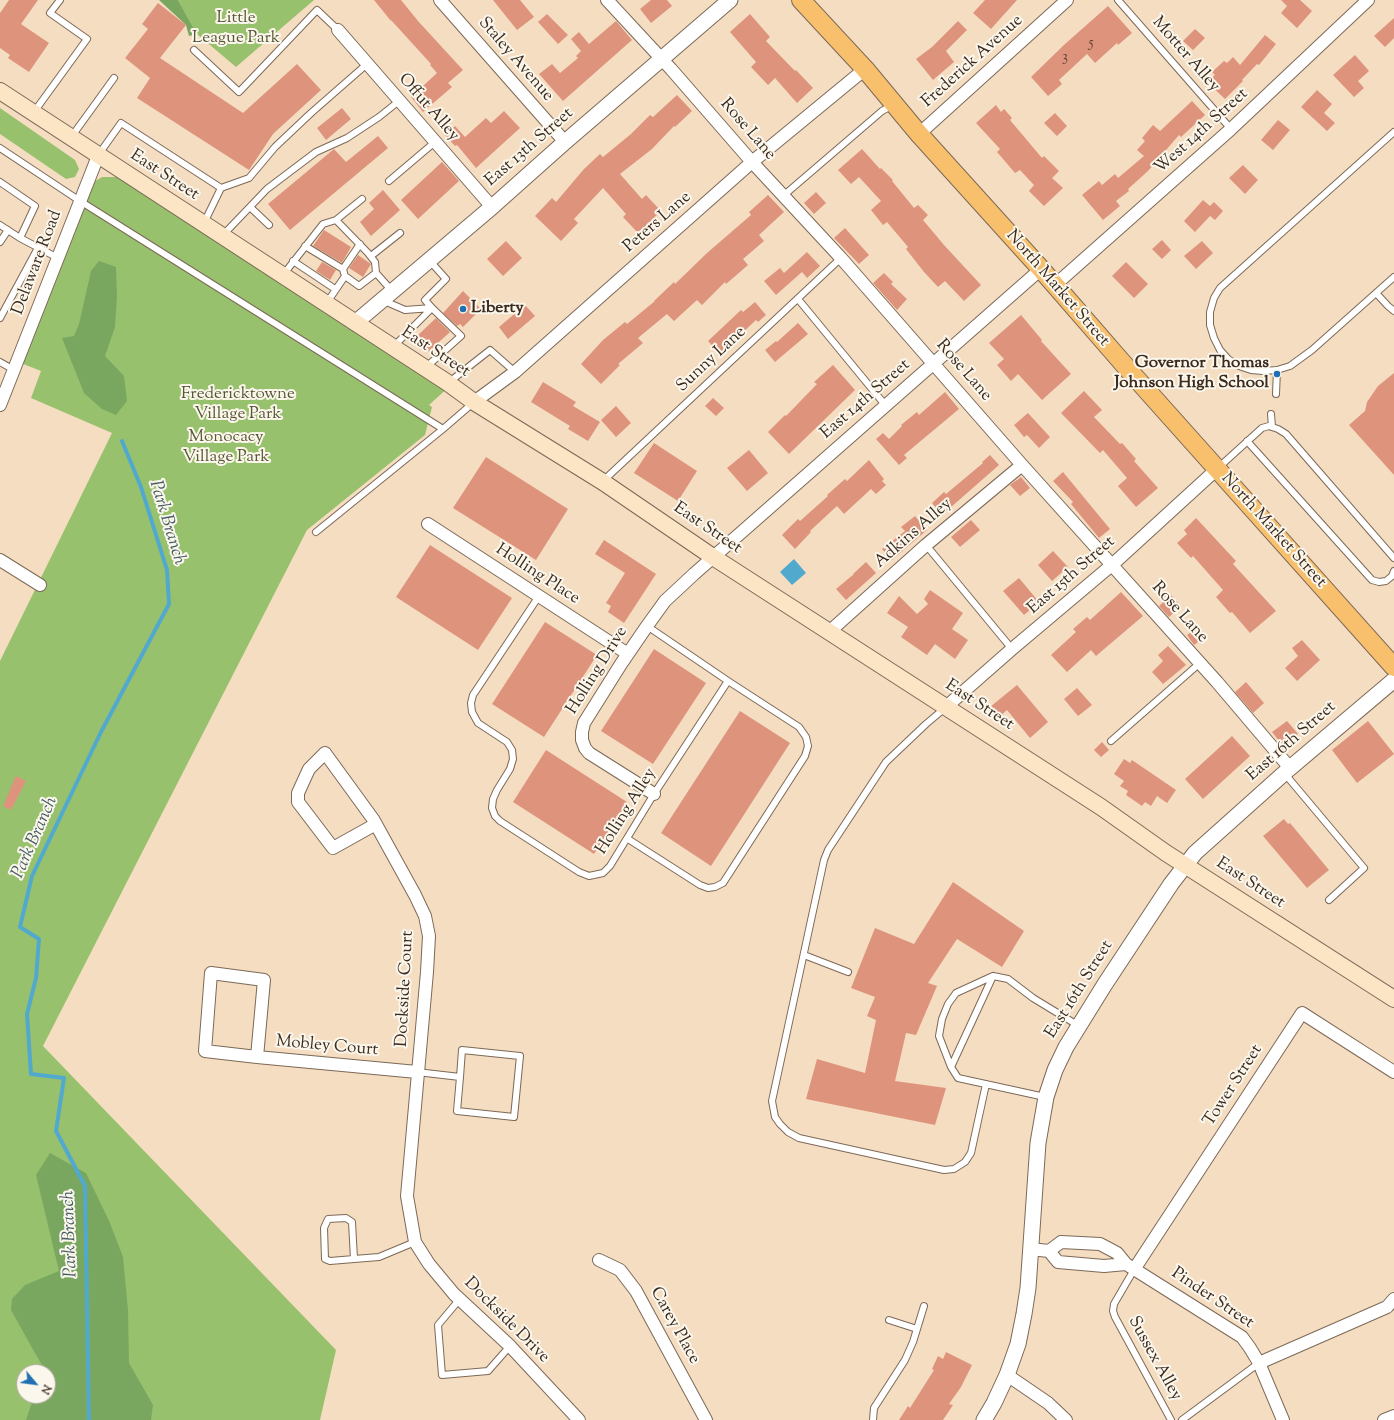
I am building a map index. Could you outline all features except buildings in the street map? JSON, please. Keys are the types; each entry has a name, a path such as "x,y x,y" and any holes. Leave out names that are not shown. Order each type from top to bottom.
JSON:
{"main road":[{"name":"North Market Street","path":"801,0 865,69 919,134 1041,269 1134,376 1394,667"},
{"name":"East Street","path":"0,91 424,369 448,383 474,402 602,482 713,557 1100,807 1166,853 1394,999"}],"street":[{"name":"Staley Avenue","path":"440,0 565,142"},
{"name":"Rose Lane","path":"607,0 752,162 841,258 1022,465 1200,663 1287,771"},
{"name":"East 13th Street","path":"355,323 492,207 730,0"},
{"name":"Frederick Avenue","path":"919,134 1067,0"},
{"name":"West 14th Street","path":"1055,285 1231,129 1368,0"},
{"name":"Offut Alley","path":"338,30 492,207"},
{"name":"Peters Lane","path":"474,402 515,372 752,162 865,69"},
{"name":"Delaware Road","path":"0,405 98,156"},
{"name":"East 14th Street","path":"713,557 1041,269"},
{"name":"Adkins Alley","path":"829,632 926,545 1022,465"},
{"name":"East 15th Street","path":"946,707 1112,564 1217,469"},
{"name":"Holling Place","path":"428,524 628,654"},
{"name":"Holling Drive","path":"654,794 589,753 582,740 584,723 628,654 665,601 713,557"},
{"path":"0,560 40,585"},
{"name":"East 16th Street","path":"984,1420 1007,1375 1018,1344 1028,1288 1038,1143 1046,1097 1055,1070 1066,1047 1105,984 1185,865 1195,853 1287,771 1394,680"},
{"name":"Dockside Court","path":"376,824 333,848 298,802 298,793 309,769 325,753 373,819 376,824 415,895 425,916 429,936 417,1072"},
{"name":"Mobley Court","path":"257,1057 264,980 211,973 205,1051 257,1057 417,1072"},
{"name":"Tower Street","path":"1131,1266 1302,1013 1394,1072"},
{"name":"Dockside Drive","path":"417,1072 407,1196 415,1242 429,1264 459,1300 510,1346 574,1418"},
{"name":"Pinder Street","path":"1049,1251 1061,1242 1100,1244 1117,1253 1131,1266 1242,1337 1259,1363 1283,1420"},
{"path":"1030,1249 1049,1251 1058,1262 1104,1266 1131,1266"},
{"name":"Carey Place","path":"599,1260 620,1270 636,1291 706,1420"},
{"path":"1259,1363 1387,1307 1394,1299"},
{"path":"1007,1375 1048,1403 1066,1420"},
{"path":"1384,1420 1394,1416"}],"lane":[{"path":"34,113 86,39 50,13 60,0"},
{"name":"Motter Alley","path":"1118,0 1231,129"},
{"path":"194,50 239,92 317,10 338,30"},
{"path":"203,224 221,188 249,178 275,147 311,112 367,64"},
{"path":"71,138 114,78"},
{"path":"222,236 267,189 316,152 347,138 379,117 399,101"},
{"path":"784,196 882,111 894,104"},
{"path":"98,156 121,122 221,188"},
{"path":"1394,132 1220,288 1214,298 1210,312 1210,325 1220,350 1228,359 1239,366 1251,370 1277,370 1298,362 1394,277"},
{"path":"389,182 435,142"},
{"path":"0,148 80,201 443,429"},
{"path":"0,182 35,206 20,238"},
{"path":"282,276 292,261 323,224 336,220 362,199"},
{"path":"250,207 269,225"},
{"path":"336,220 371,256 375,262 376,273 387,296 405,310 432,308"},
{"path":"0,224 20,238 58,258"},
{"path":"0,242 8,230"},
{"path":"371,256 400,233"},
{"path":"326,304 360,244"},
{"path":"305,246 344,272 359,286 376,273"},
{"path":"0,318 38,248"},
{"name":"Sunny Lane","path":"602,482 841,258"},
{"path":"424,369 461,336 425,300 446,279 429,260"},
{"path":"292,261 335,289"},
{"path":"1376,293 1394,311"},
{"path":"798,299 886,406"},
{"path":"392,348 432,308"},
{"path":"448,383 490,350 515,372"},
{"path":"0,362 14,370"},
{"path":"1276,394 1277,370"},
{"path":"316,532 474,402"},
{"path":"1271,414 1272,427"},
{"path":"1217,469 1262,428 1272,427 1278,429 1286,434 1394,558"},
{"path":"1247,441 1372,580 1379,582 1386,581 1392,576 1394,571"},
{"path":"926,545 1012,649"},
{"name":"Holling Alley","path":"539,596 473,694 471,703 472,712 478,723 507,742 512,750 513,758 510,769 493,799 492,808 495,816 500,821 579,872 589,876 603,873 610,866 654,794 728,680"},
{"path":"628,838 700,885 708,888 715,887 723,883 800,763 808,746 806,737 799,727 647,626"},
{"path":"1111,741 1200,663"},
{"path":"946,707 886,762 828,850 824,860 772,1101 775,1117 780,1124 788,1132 799,1138 944,1170 954,1168 964,1162 971,1153 986,1084"},
{"path":"1287,771 1364,868 1329,900"},
{"path":"804,955 848,972"},
{"path":"1046,1097 958,1078 951,1067 939,1036 942,1019 948,1004 956,993 993,976 1008,979 1034,998 1079,1026"},
{"path":"951,1067 993,976"},
{"path":"462,1050 520,1056 514,1117 457,1111 460,1077 462,1050"},
{"path":"417,1072 460,1077"},
{"path":"354,1259 352,1222 346,1218 328,1219 324,1228 325,1259 330,1261 354,1259 378,1257 415,1242"},
{"name":"Sussex Alley","path":"1131,1266 1114,1304 1113,1311 1171,1420"},
{"path":"459,1300 438,1325 442,1375 488,1371 510,1346"},
{"path":"873,1420 874,1408 905,1360 924,1306"},
{"path":"889,1320 917,1329"},
{"path":"1182,1420 1259,1363"}],"green space":[{"path":"159,0 178,0 197,34 189,36 186,25"},
{"name":"Little League Park","path":"178,0 314,0 236,67 197,34"},
{"path":"0,108 75,160 79,169 75,177 66,179 0,134"},
{"name":"Fredericktowne Village Park","path":"102,177 119,177 451,385 429,405 432,407 425,435 307,530 43,1046 336,1350 320,1420 0,1420 0,661 112,433 31,398 41,371 13,360 85,187"},
{"path":"99,261 116,267 117,296 115,327 105,356 124,376 127,401 116,415 102,409 84,393 62,338 74,336 79,324 91,271"},
{"path":"50,1153 86,1173 110,1223 123,1257 128,1310 129,1363 153,1405 151,1420 26,1420 32,1404 56,1404 56,1364 41,1364 11,1310 12,1299 25,1285 59,1271 36,1175"}],"water":[{"path":"794,559 806,573 792,585 780,572"}],"waterway":[{"name":"Park Branch","path":"89,1420 85,1186 56,1131 64,1078 31,1074 27,1014 36,978 39,939 20,927 32,876 101,732 169,604 167,570 141,487 122,441"}],"place":[{"name":"Liberty","path":"463,309"},
{"name":"Governor Thomas Johnson High School","path":"1277,374"}],"park label":[{"name":"Monocacy Village Park","path":"226,448"}]}
